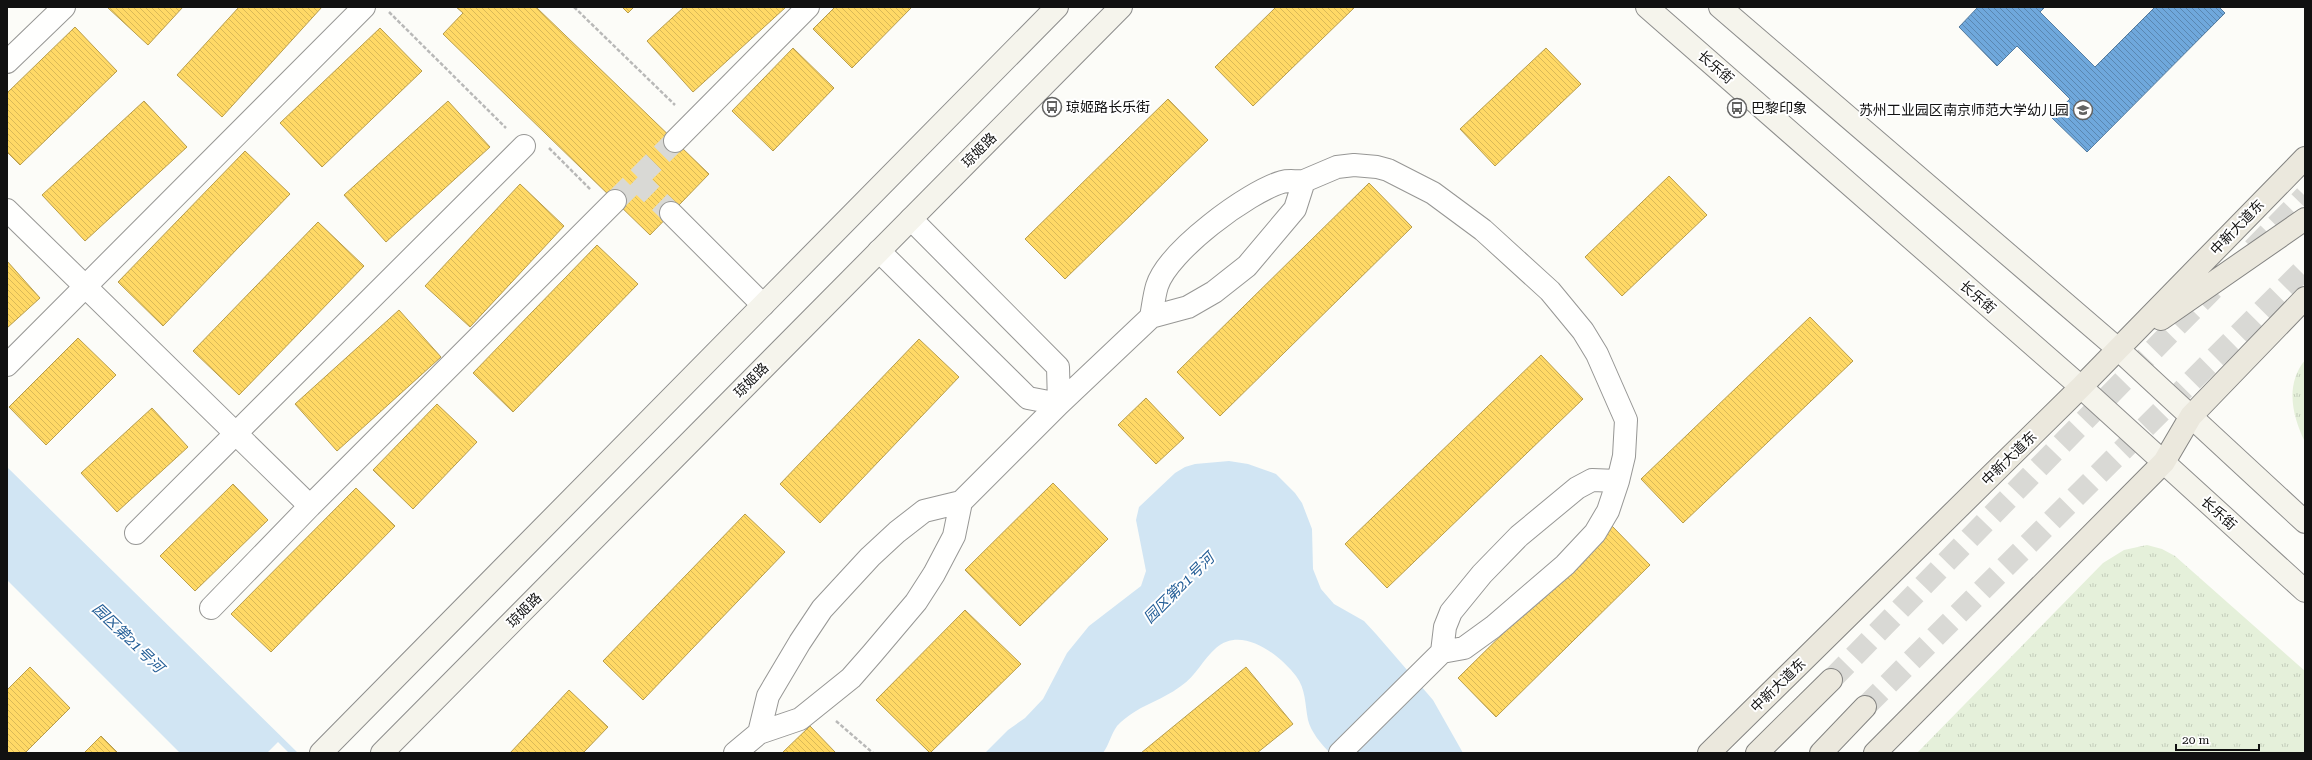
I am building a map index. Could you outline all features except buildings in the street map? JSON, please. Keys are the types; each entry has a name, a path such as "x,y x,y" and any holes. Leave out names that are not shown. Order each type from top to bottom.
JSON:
{"main road":[{"path":"323,751 1057,7"},
{"name":"琼姬路","path":"382,753 1121,7"},
{"name":"长乐街","path":"1647,7 2081,387 2305,591"},
{"path":"1720,7 2118,349 2305,522"},
{"name":"中新大道东","path":"1709,753 2081,387 2305,158"},
{"path":"2118,349 2305,219"},
{"path":"1875,753 2164,462 2191,416 2305,298"},
{"path":"1757,753 1831,680"},
{"path":"1820,753 1865,707"}],"street":[{"path":"7,62 64,7"},
{"path":"7,365 364,7"},
{"path":"674,141 808,7"},
{"path":"136,533 524,146"},
{"path":"1151,317 1157,286 1170,264 1196,236 1223,215 1255,196 1283,182 1304,181 1337,167 1354,165 1377,166 1388,170 1433,194 1484,230 1550,291 1571,315 1597,354 1626,420 1625,451 1618,481 1608,511 1595,533 1565,565 1493,628 1464,648 1442,652 1340,753"},
{"path":"760,733 768,696 822,609 897,532 924,511 961,502 1059,404 1151,317 1188,307 1214,292 1247,266 1295,209 1304,181"},
{"path":"211,608 310,506 611,204"},
{"path":"7,210 310,506"},
{"path":"671,213 763,305"},
{"path":"911,219 1058,367 1059,404"},
{"path":"880,251 1028,398 1059,404"},
{"path":"1442,652 1445,627 1451,612 1482,574 1519,536 1577,488 1592,480 1618,481"},
{"path":"735,753 760,733 800,719 816,704 826,700 851,678 916,602 934,574 954,536 961,502"}],"path":[{"path":"385,7 524,146 536,135 611,204"},
{"path":"574,7 693,122"},
{"path":"816,704 873,753"}],"green space":[{"path":"2305,360 2305,442 2300,432 2294,411 2293,390 2299,370"},
{"path":"2147,545 2162,549 2175,556 2305,671 2305,753 1917,753 2103,563 2124,550"}],"water":[{"name":"园区第21号河","path":"1229,461 1248,464 1276,474 1295,493 1302,503 1312,529 1313,569 1321,589 1334,604 1364,621 1376,634 1433,700 1463,753 1330,753 1311,729 1302,686 1296,676 1271,652 1249,641 1237,640 1226,642 1216,648 1191,677 1181,686 1132,713 1117,726 1103,753 985,753 1008,730 1025,718 1043,699 1067,653 1089,626 1141,586 1146,571 1136,520 1139,507 1175,473 1185,467 1195,464"},
{"name":"园区第21号河","path":"7,467 298,753 180,753 7,580"}],"pier":[{"path":"278,742 289,753 267,753"}],"tunnel":[{"path":"615,201 675,141"},
{"path":"636,179 671,213"},
{"path":"2253,249 2305,196"},
{"path":"1865,707 2305,268"},
{"path":"1831,680 2213,289"}],"place":[{"name":"琼姬路长乐街","path":"1052,107"},
{"name":"巴黎印象","path":"1737,108"},
{"name":"苏州工业园区南京师范大学幼儿园","path":"2083,110"}]}
